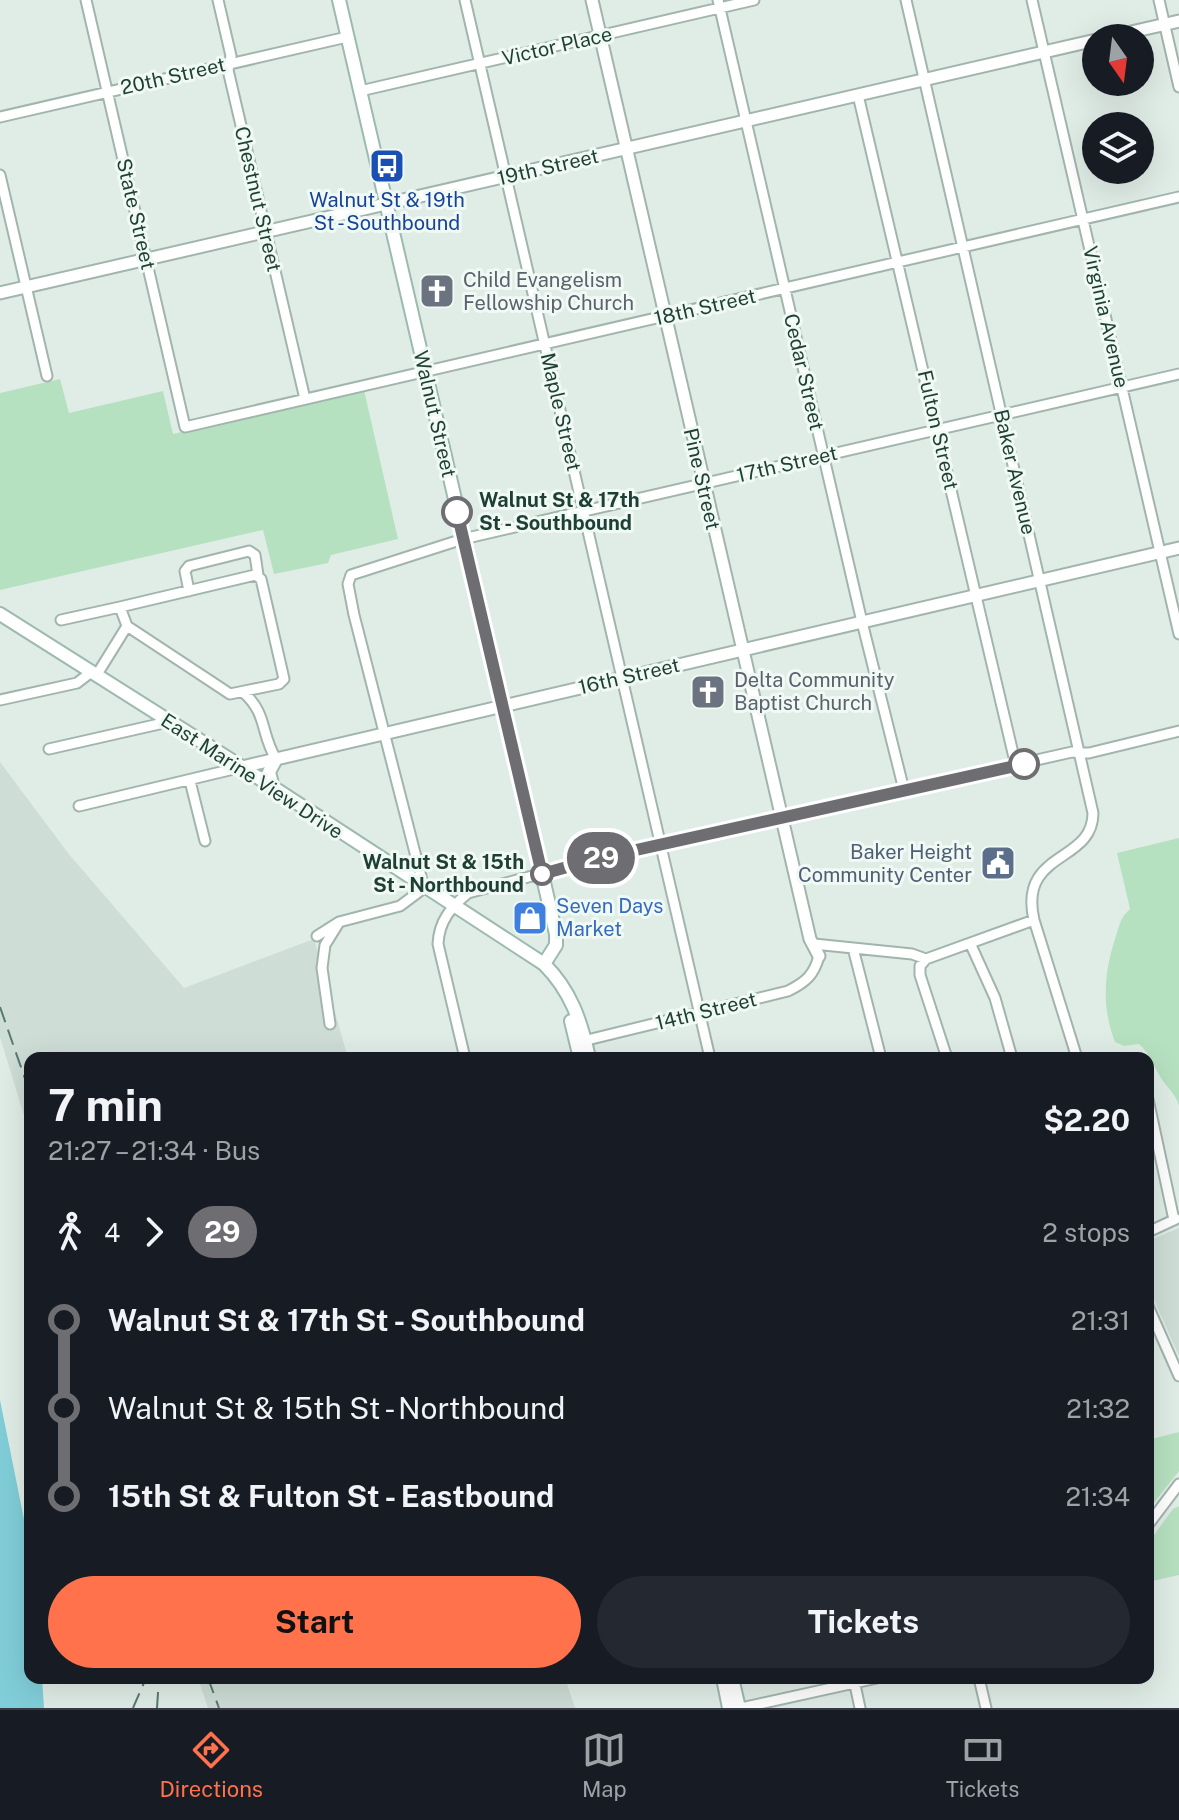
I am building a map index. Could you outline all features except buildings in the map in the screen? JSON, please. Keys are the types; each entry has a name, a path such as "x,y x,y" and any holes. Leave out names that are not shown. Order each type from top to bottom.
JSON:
{"main road":[{"name":"Walnut Street","path":"339,0 556,934 556,945 544,964"},
{"name":"East Marine View Drive","path":"0,614 544,964 561,981 569,995 586,1052"},
{"path":"273,788 269,772 276,759"},
{"name":"East Marine View Drive","path":"580,1052 581,1041"},
{"path":"724,1684 729,1708"},
{"path":"734,1684 740,1708"}],"street":[{"name":"State Street","path":"86,0 185,427"},
{"name":"Chestnut Street","path":"218,0 231,56 228,70 305,399"},
{"name":"Maple Street","path":"465,0 709,1052"},
{"name":"Pine Street","path":"592,0 741,650 810,939 816,950"},
{"name":"Victor Place","path":"360,91 600,36 719,4 754,0"},
{"name":"Baker Avenue","path":"906,0 1093,813 1093,829 1084,841 1052,861 1039,876 1031,901 1034,920"},
{"name":"Virginia Avenue","path":"1032,0 1179,634"},
{"path":"1159,0 1179,87"},
{"name":"Cedar Street","path":"719,4 904,790"},
{"path":"1154,26 1179,21"},
{"name":"20th Street","path":"0,117 347,37"},
{"name":"19th Street","path":"0,293 1082,43"},
{"name":"Fulton Street","path":"858,95 1016,766"},
{"path":"0,175 47,376"},
{"name":"18th Street","path":"185,427 1179,197"},
{"name":"17th Street","path":"384,733 348,584 351,575 463,539 1179,374"},
{"name":"16th Street","path":"79,806 1179,548"},
{"path":"120,607 127,626 230,694 279,684 284,679 255,555 249,551 189,566 185,571 189,591"},
{"path":"61,620 258,575"},
{"path":"0,700 77,683 93,674 127,626"},
{"path":"243,692 257,704 270,749 276,759"},
{"path":"49,749 168,722"},
{"path":"464,1052 438,944 438,932 454,905 468,893 661,844 1179,731"},
{"path":"317,936 339,922 400,906 424,888 384,733"},
{"path":"190,781 205,841"},
{"path":"945,1052 920,975 920,966 926,959 1034,920 1075,1052"},
{"path":"330,1024 322,968 325,945 339,922"},
{"path":"970,943 995,998 1010,1052"},
{"path":"853,948 879,1052"},
{"path":"816,950 853,948 912,954 926,959"},
{"name":"14th Street","path":"581,1041 788,991 803,984 813,974 816,950"},
{"path":"1154,1124 1176,1218 1154,1229"},
{"path":"1154,1320 1179,1376"},
{"path":"1154,1517 1179,1484"},
{"path":"740,1708 841,1684"},
{"path":"855,1684 860,1708"},
{"path":"980,1684 986,1708"}],"shaded area":[{"path":"0,762 68,853 184,988 314,939 346,1052 24,1052 24,1115 0,1037"},
{"path":"1179,1228 1179,1356 1154,1300 1154,1238"},
{"path":"200,1684 567,1684 575,1708 208,1708"}],"green space":[{"path":"60,379 69,413 163,391 173,434 364,390 398,539 331,555 328,563 274,574 263,530 0,590 0,393"},
{"path":"1179,838 1179,1106 1154,1065 1154,1052 1146,1052 1139,1044 1124,1046 1115,1042 1111,1029 1106,1002 1107,976 1121,921 1130,909 1117,853"},
{"path":"1179,1432 1179,1471 1154,1502 1154,1438"},
{"path":"1179,1506 1179,1575 1154,1581 1154,1535 1173,1509"}],"water":[{"path":"0,1400 24,1519 24,1684 42,1684 44,1708 0,1708"}],"railway":[{"path":"0,1007 24,1076"},
{"path":"133,1708 143,1684"},
{"path":"157,1708 159,1684"},
{"path":"210,1684 219,1708"}],"bus line":[{"name":"29","path":"457,512 542,874 600,858 1024,764"}],"place":[{"name":"Walnut St & 19th St - Southbound","path":"387,166"},
{"name":"Child Evangelism Fellowship Church","path":"437,291"},
{"name":"Walnut St & 17th St - Southbound","path":"457,512"},
{"name":"Delta Community Baptist Church","path":"708,692"},
{"name":"Baker Height Community Center","path":"998,863"},
{"name":"Walnut St & 15th St - Northbound","path":"542,874"},
{"name":"Seven Days Market","path":"530,918"}]}
